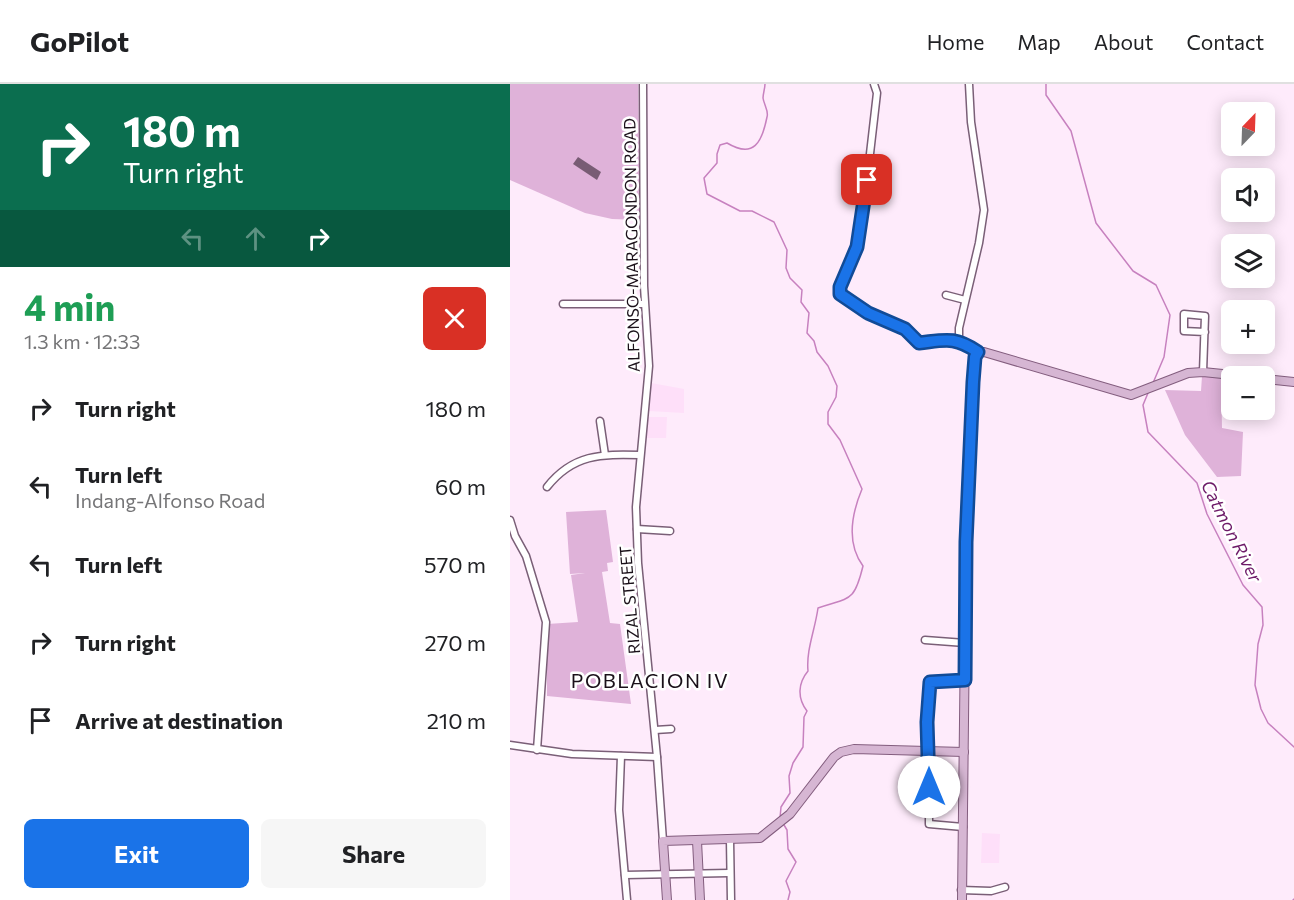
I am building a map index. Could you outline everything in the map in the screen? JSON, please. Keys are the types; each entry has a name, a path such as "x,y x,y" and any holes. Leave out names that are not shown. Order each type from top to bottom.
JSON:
{"main road":[{"path":"962,900 966,542 975,357 978,352 1017,361 1123,393 1135,394 1188,373 1221,374"},
{"path":"1275,380 1294,382"},
{"path":"663,841 760,838 778,826 790,814 834,757 841,752 854,749 964,752"},
{"name":"RIZAL STREET","path":"663,841 667,900"},
{"path":"697,841 700,900"}],"street":[{"name":"ALFONSO-MARAGONDON ROAD","path":"643,84 645,304 649,366 644,405"},
{"path":"874,84 877,93 862,223 857,247 839,291 868,313 905,329 919,343 933,340 962,341"},
{"path":"969,84 970,122 984,210 979,243 959,328 959,338 978,352"},
{"path":"946,295 965,300"},
{"path":"563,304 645,304"},
{"path":"1203,372 1205,332 1205,315 1184,314 1184,331 1205,332"},
{"name":"RIZAL STREET","path":"644,405 636,507 640,586 655,730 663,841"},
{"path":"600,421 605,455"},
{"path":"547,487 562,471 578,461 605,455 640,455"},
{"path":"510,520 515,536 526,556 546,622 537,750"},
{"path":"637,529 670,531"},
{"path":"925,640 965,643"},
{"path":"963,827 929,824 927,722 930,682 965,680"},
{"path":"655,730 671,729"},
{"path":"510,745 537,750 657,757"},
{"path":"621,756 620,810 627,900"},
{"path":"730,840 731,900"},
{"path":"625,875 729,873"},
{"path":"961,890 991,891 1005,887"}],"shaded area":[{"path":"510,84 638,84 640,220 612,219 585,213 510,180"},
{"path":"1202,376 1221,377 1222,428 1243,432 1241,476 1217,477 1185,435 1165,390 1201,391"},
{"path":"651,383 684,389 684,413 649,411"},
{"path":"648,417 667,417 666,438 646,438"},
{"path":"606,510 613,562 607,563 608,571 602,572 610,623 620,624 631,704 547,696 547,624 578,622 571,575 585,573 570,574 566,512"},
{"path":"982,833 1000,834 999,863 981,863"}],"building":[{"path":"578,157 601,172 597,180 573,164"}],"waterway":[{"path":"765,84 763,98 767,115 759,140 755,145 744,149 727,143 720,145 717,163 704,178 707,194 740,211 752,211 774,222 787,250 786,268 790,278 802,290 801,302 809,313 807,333 814,341 817,352 828,366 837,386 836,397 828,412 828,424 840,440 862,489 852,528 854,548 863,566 857,587 849,597 818,608 809,648 808,671 802,680 800,691 807,711 804,717 803,747 793,763 789,776 790,793 781,807 780,818"},
{"name":"Catmon River","path":"1046,84 1046,95 1071,131 1096,223 1133,271 1156,285 1170,315 1164,357 1153,383"},
{"name":"Catmon River","path":"1148,393 1143,405 1148,432 1197,483 1207,514 1243,585 1262,607 1263,625 1258,644 1255,685 1261,709 1268,723 1294,747"},
{"path":"784,825 787,830 788,849 796,862 786,881 790,892 788,900"}],"district":[{"name":"POBLACION IV","path":"650,680"}],"route":[{"path":"867,180 857,247 840,287 840,294 868,313 905,329 919,343 933,340 962,341 978,352 975,357 973,382 966,542 965,680 930,682 927,722 929,787"}]}
